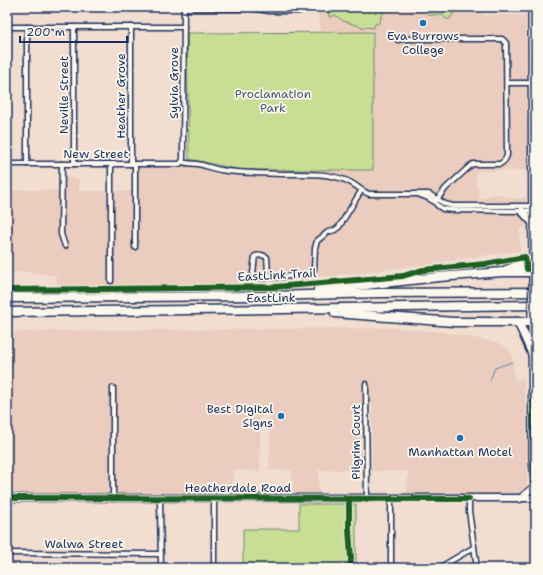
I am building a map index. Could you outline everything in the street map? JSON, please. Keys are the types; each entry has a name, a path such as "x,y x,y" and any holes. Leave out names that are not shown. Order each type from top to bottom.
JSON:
{"highway":[{"path":"502,272 533,259"},
{"path":"269,296 439,277 502,272 534,272"},
{"name":"EastLink","path":"7,298 536,292"},
{"name":"EastLink","path":"7,313 536,305"},
{"path":"283,309 472,322 516,322 534,319"},
{"path":"516,322 521,328 533,355"}],"main road":[{"path":"532,7 534,88 533,459 536,498"},
{"path":"522,211 533,223"},
{"path":"520,498 534,486"},
{"name":"Heatherdale Road","path":"7,498 536,498"}],"street":[{"path":"184,8 252,8 269,11 299,11 298,7"},
{"name":"Sylvia Grove","path":"182,161 184,8"},
{"path":"7,27 184,27"},
{"path":"26,164 27,27"},
{"name":"Neville Street","path":"74,27 74,164"},
{"name":"Heather Grove","path":"131,27 135,248"},
{"path":"398,40 502,39 506,46 507,155 505,160 500,164 473,164 446,188 436,201"},
{"path":"507,83 534,88"},
{"name":"New Street","path":"7,164 179,164 182,161 188,164 196,164 221,170 328,176 345,180 357,186 361,191"},
{"path":"62,164 61,234 66,246"},
{"path":"111,164 111,281"},
{"path":"270,277 268,273 267,257 262,255 255,256 254,273 256,276 262,278 311,274 314,269 315,248 317,241 328,232 339,227 361,191 369,194 418,194 453,206 534,208"},
{"path":"436,201 436,205 443,209 453,210 522,211 534,208"},
{"name":"Pilgrim Court","path":"366,384 367,499"},
{"path":"113,388 113,498"},
{"path":"160,499 161,568"},
{"path":"214,499 214,568"},
{"path":"391,499 391,568"},
{"path":"469,499 477,568"},
{"path":"439,568 474,548"},
{"name":"Walwa Street","path":"7,553 161,554"}],"shaded area":[{"path":"317,7 482,7 482,15 526,15 526,116 528,116 528,170 476,171 475,185 478,186 479,200 497,194 514,199 526,196 526,228 519,229 520,251 341,275 188,287 58,287 56,276 21,271 7,275 7,190 58,190 59,178 73,178 79,179 79,191 133,191 137,170 139,167 187,166 189,159 240,170 373,32 321,32"},
{"path":"395,328 444,332 499,343 508,349 512,356 515,379 524,378 527,491 517,493 407,493 408,471 372,471 372,404 361,405 361,470 319,470 319,493 293,494 292,470 269,470 271,412 260,412 260,471 233,470 233,494 7,493 7,332"}],"green space":[{"path":"326,7 384,7 381,19 379,23 375,24 374,28 362,27 343,21 335,15 330,18"},
{"path":"433,7 455,7 450,19 446,19 442,15 428,15"},
{"name":"Proclamation Park","path":"373,32 373,170 240,170 189,159 187,33"},
{"path":"299,504 356,504 356,568 243,568 243,529 299,529"}],"waterway":[{"path":"490,380 495,368 512,362"}],"cycle path":[{"name":"EastLink Trail","path":"7,290 275,287 403,276 423,270 485,264 525,257 527,269 536,268"},
{"path":"533,327 534,474"},
{"path":"7,498 469,499"},
{"path":"349,499 350,568"}],"place":[{"name":"Eva Burrows College","path":"423,23"},
{"name":"Best Digital Signs","path":"281,416"},
{"name":"Manhattan Motel","path":"460,438"}]}
